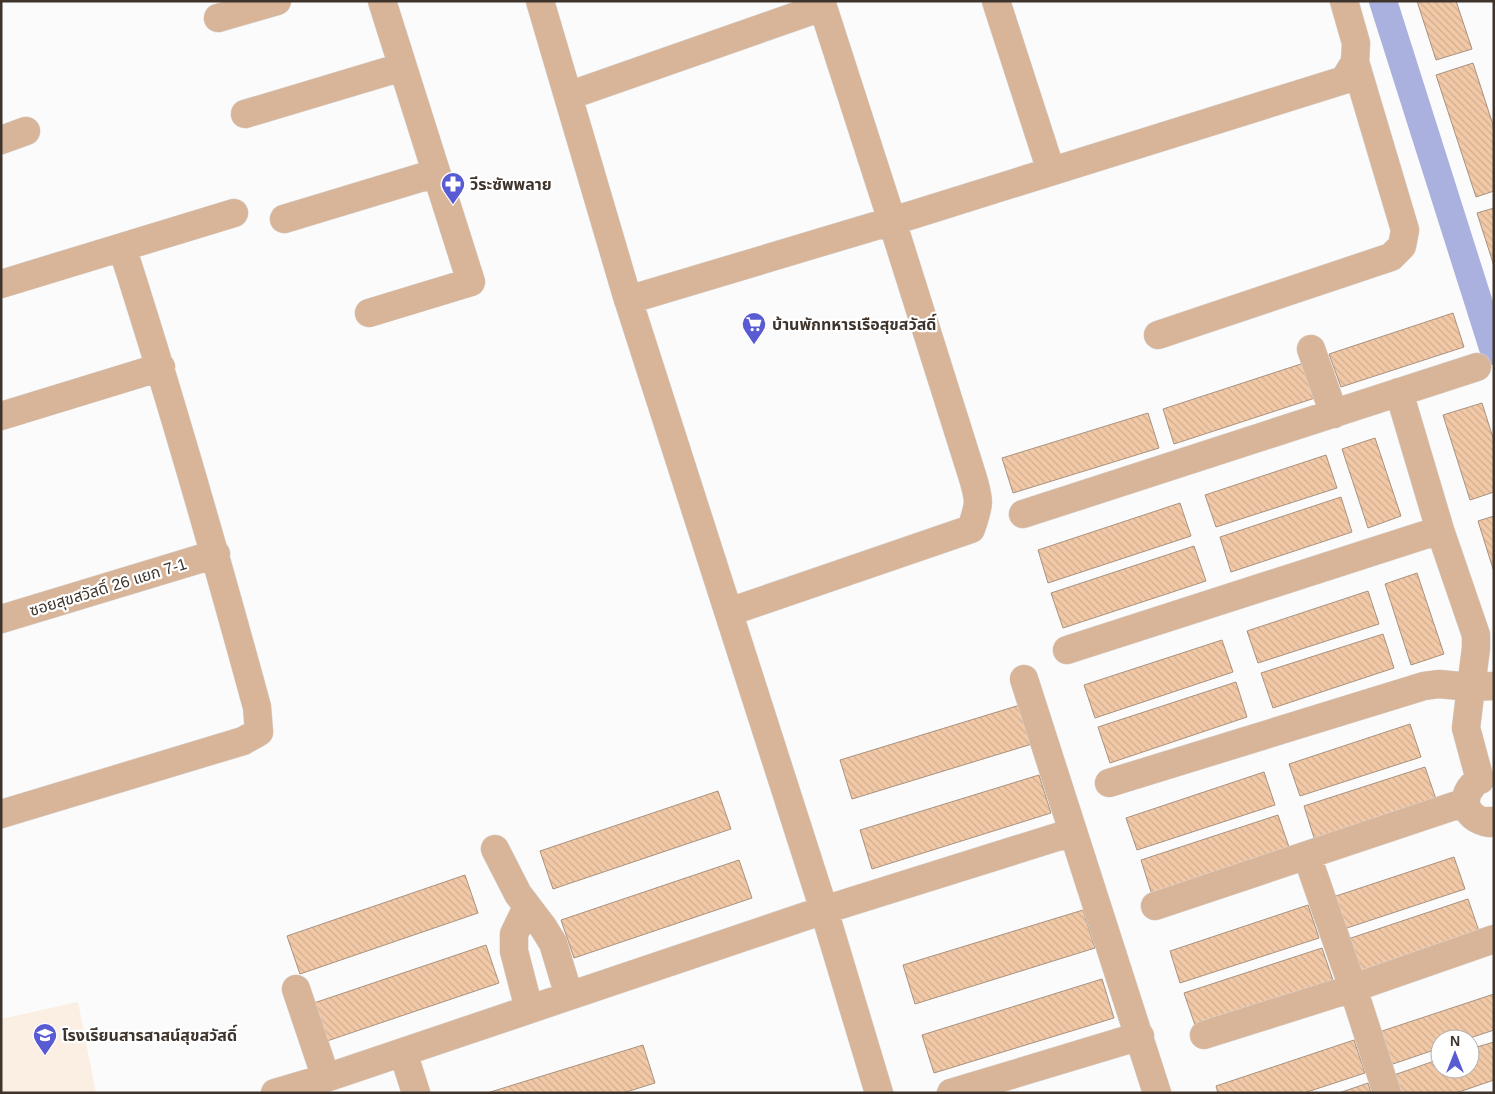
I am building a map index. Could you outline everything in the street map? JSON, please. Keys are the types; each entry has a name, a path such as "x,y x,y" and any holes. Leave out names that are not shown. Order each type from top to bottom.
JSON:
{"street":[{"path":"218,18 277,1"},
{"path":"369,313 471,282 382,1"},
{"path":"540,1 628,300 824,910 879,1093"},
{"path":"996,1 1052,171"},
{"path":"1158,335 1391,257 1402,246 1404,230 1355,62 1356,43 1344,1"},
{"path":"568,96 821,4 892,221 979,498 978,511 971,529 729,612"},
{"path":"628,300 892,221 1344,80 1355,62"},
{"path":"245,114 402,67"},
{"path":"284,219 436,173"},
{"path":"1,284 234,213"},
{"path":"1,814 243,742 259,732 256,707 216,554 161,367 122,247"},
{"path":"1311,349 1334,414"},
{"path":"1,416 161,367"},
{"path":"1023,514 1477,367"},
{"path":"1400,392 1440,530 1476,635 1476,648 1482,686 1466,728 1480,787 1468,810 1472,817 1489,823 1492,827"},
{"path":"1068,650 1440,530"},
{"name":"ซอยสุขสวัสดิ์ 26 แยก 7-1","path":"1,619 216,554"},
{"path":"1024,679 1157,1093"},
{"path":"1109,783 1424,686 1439,684 1482,686"},
{"path":"1154,906 1307,856 1480,787"},
{"path":"275,1093 326,1078 824,910 1073,832"},
{"path":"495,849 518,894 553,943 569,996"},
{"path":"1307,856 1387,1093"},
{"path":"527,907 514,934 514,951 528,1009"},
{"path":"1204,1035 1353,988 1494,939"},
{"path":"296,989 326,1078"},
{"path":"951,1093 1140,1036"},
{"path":"403,1052 416,1093"}],"shaded area":[{"name":"โรงเรียนสารสาสน์สุขสวัสดิ์","path":"78,1002 96,1093 1,1093 1,1019"}],"building":[{"path":"1417,1 1456,1 1472,49 1436,60"},
{"path":"1473,63 1494,128 1494,191 1476,197 1436,75"},
{"path":"1494,208 1494,266 1477,213"},
{"path":"1453,313 1464,347 1341,387 1329,354"},
{"path":"1304,363 1315,398 1174,444 1163,409"},
{"path":"1482,403 1494,441 1494,492 1470,500 1443,415"},
{"path":"1148,413 1159,448 1013,493 1002,458"},
{"path":"1375,438 1401,516 1368,528 1342,449"},
{"path":"1326,455 1337,488 1216,527 1205,495"},
{"path":"1341,497 1352,532 1231,572 1220,537"},
{"path":"1180,503 1191,536 1048,583 1038,550"},
{"path":"1494,516 1494,572 1478,521"},
{"path":"1194,546 1206,581 1063,628 1051,593"},
{"path":"1417,573 1444,654 1411,665 1385,584"},
{"path":"1368,591 1379,624 1258,663 1247,631"},
{"path":"1383,634 1394,668 1273,708 1261,673"},
{"path":"1222,640 1233,672 1095,718 1084,685"},
{"path":"1236,682 1247,717 1110,763 1098,727"},
{"path":"1020,705 1032,744 852,799 840,760"},
{"path":"1410,724 1421,757 1300,796 1289,764"},
{"path":"1425,767 1437,802 1315,841 1304,806"},
{"path":"1264,772 1275,805 1137,850 1126,818"},
{"path":"1039,775 1051,813 872,869 860,830"},
{"path":"718,791 731,829 553,889 540,851"},
{"path":"1278,815 1290,850 1152,895 1141,860"},
{"path":"1454,857 1465,889 1344,929 1333,897"},
{"path":"739,860 752,898 574,958 561,920"},
{"path":"465,875 478,913 300,974 287,936"},
{"path":"1468,899 1480,934 1359,974 1348,939"},
{"path":"1308,905 1319,938 1180,983 1170,951"},
{"path":"1083,910 1095,948 915,1004 903,965"},
{"path":"486,945 499,983 321,1043 308,1005"},
{"path":"1322,948 1334,983 1196,1028 1184,993"},
{"path":"1102,979 1114,1018 934,1073 922,1035"},
{"path":"1494,994 1494,1030 1480,1035 1480,1029 1430,1029 1430,1051 1390,1065 1379,1032"},
{"path":"1354,1040 1365,1073 1304,1093 1218,1093 1216,1086"},
{"path":"1494,1042 1494,1080 1456,1093 1400,1093 1394,1075 1430,1062 1430,1079 1480,1079 1480,1046"},
{"path":"643,1045 655,1083 623,1093 487,1093"},
{"path":"1368,1083 1371,1093 1339,1093"}],"waterway":[{"path":"1383,1 1494,351"}],"place":[{"name":"วีระซัพพลาย","path":"453,205"},
{"name":"บ้านพักทหารเรือสุขสวัสดิ์","path":"754,345"},
{"name":"โรงเรียนสารสาสน์สุขสวัสดิ์","path":"45,1056"}]}
